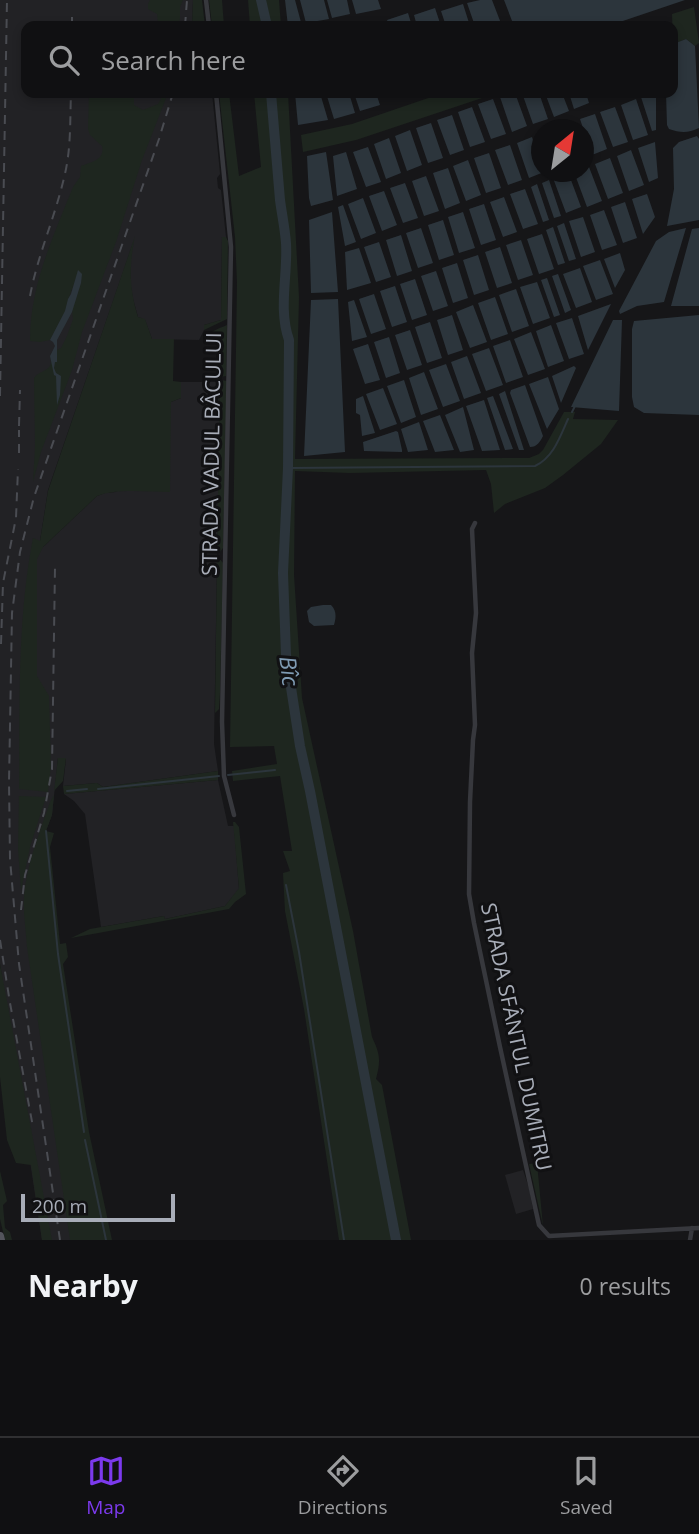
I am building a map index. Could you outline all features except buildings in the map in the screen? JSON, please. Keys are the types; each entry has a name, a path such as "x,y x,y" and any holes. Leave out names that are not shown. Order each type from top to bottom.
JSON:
{"street":[{"path":"206,0 208,21"},
{"name":"STRADA VADUL BÂCULUI","path":"216,98 231,247 222,722 224,776 234,815"},
{"name":"STRADA SFÂNTUL DUMITRU","path":"475,523 472,529 476,613 472,653 475,725 470,802 470,894 539,1225 549,1236 699,1228"},
{"path":"690,1240 692,1228"}],"shaded area":[{"path":"0,0 193,0 192,21 21,21 21,98 212,98 220,174 217,178 218,188 221,190 226,237 222,237 221,320 204,325 199,340 152,339 145,320 138,317 133,299 130,262 133,243 48,490 40,541 43,547 97,496 116,492 171,402 181,398 181,382 220,382 214,744 218,771 103,787 97,783 63,786 66,759 58,758 52,815 40,846 86,1240 42,1240 0,964"},
{"path":"150,0 183,0 179,21 158,21 157,14 148,9"},
{"path":"193,0 202,0 204,21 192,21"},
{"path":"209,0 222,0 224,21 211,21"},
{"path":"248,0 279,0 281,21 250,21"},
{"path":"285,0 295,0 301,21 287,21"},
{"path":"300,0 324,0 329,19 305,21"},
{"path":"327,0 347,0 350,14 332,18"},
{"path":"352,0 378,0 381,9 356,14"},
{"path":"492,0 500,21 473,21 467,3"},
{"path":"504,0 685,0 623,21 512,21"},
{"path":"463,4 468,21 444,21 441,11"},
{"path":"694,7 699,43 695,46 686,39 678,42 678,21 672,21 672,14"},
{"path":"435,8 439,21 416,21 414,15"},
{"path":"408,13 410,21 387,21"},
{"path":"686,39 695,46 699,128 688,132 669,129 667,125 666,98 678,98 678,42"},
{"path":"89,98 134,98 134,105 143,110 158,104 161,98 166,98 82,332 72,370 41,452 33,482 34,378 50,366 51,353 61,348 67,336 81,283 77,276 65,312 50,340 30,341 34,300 44,262 73,187 80,177 81,166 97,160 102,154 102,146 90,135"},
{"path":"220,98 230,98 239,176 261,167 254,98 288,98 299,297 295,459 529,458 543,450 564,412 575,412 573,419 618,420 601,444 563,475 545,488 505,504 494,513 491,484 486,470 350,473 295,471 294,575 302,698 353,931 372,1037 378,1053 376,1079 382,1085 411,1240 339,1240 304,1009 285,911 283,873 290,871 283,851 292,851 280,776 233,781 232,771 277,764 274,746 230,747 237,282 235,237"},
{"path":"295,98 321,98 328,120 298,125"},
{"path":"328,98 350,98 355,113 334,119"},
{"path":"356,98 378,98 380,105 360,111"},
{"path":"428,98 482,98 356,140 303,152 301,135 352,124"},
{"path":"500,98 517,98 527,126 512,132"},
{"path":"524,98 541,98 548,119 531,119"},
{"path":"547,98 564,98 569,111 554,117"},
{"path":"571,98 588,98 589,103 574,109"},
{"path":"641,98 656,98 656,130 652,131"},
{"path":"493,99 506,134 491,139 478,104"},
{"path":"636,99 648,135 633,140 621,105"},
{"path":"472,107 485,142 470,147 458,112"},
{"path":"615,107 628,142 613,147 600,112"},
{"path":"595,114 607,149 594,154 594,119 580,119"},
{"path":"452,115 464,150 450,155 437,120"},
{"path":"431,123 443,158 428,163 416,128"},
{"path":"410,130 422,165 407,171 395,136"},
{"path":"697,136 699,220 667,226 674,189 673,148 679,142"},
{"path":"531,137 529,178 517,143"},
{"path":"389,138 401,173 386,179 374,144"},
{"path":"655,142 658,178 649,182 638,148"},
{"path":"510,145 522,180 508,185 495,150"},
{"path":"368,147 381,182 366,187 353,152"},
{"path":"631,150 644,185 629,191 617,156"},
{"path":"326,152 333,200 311,206 307,156"},
{"path":"346,152 357,189 337,196 333,156"},
{"path":"489,153 501,188 486,193 474,158"},
{"path":"610,158 623,193 608,199 595,164"},
{"path":"468,160 481,195 466,201 453,166"},
{"path":"448,168 460,203 445,209 433,173"},
{"path":"426,176 439,211 424,216 412,181"},
{"path":"594,180 602,201 587,207 578,182"},
{"path":"550,182 561,216 554,218 542,183"},
{"path":"554,182 572,182 581,207 566,213"},
{"path":"405,183 418,218 403,223 390,188"},
{"path":"537,184 549,220 543,222 531,187"},
{"path":"525,189 538,224 523,229 510,194"},
{"path":"384,191 397,225 382,231 369,196"},
{"path":"647,194 655,217 643,234 632,199"},
{"path":"504,197 517,232 503,237 490,202"},
{"path":"363,198 376,233 361,239 348,204"},
{"path":"625,202 637,238 623,243 611,207"},
{"path":"484,204 496,240 481,245 469,209"},
{"path":"343,205 356,242 345,246 338,207"},
{"path":"604,210 617,245 602,250 590,215"},
{"path":"332,212 338,292 311,293 309,220"},
{"path":"463,212 475,248 459,253 448,217"},
{"path":"583,217 595,252 581,257 569,221"},
{"path":"443,220 454,255 439,260 428,225"},
{"path":"564,223 576,259 569,261 557,226"},
{"path":"553,227 565,263 558,265 546,230"},
{"path":"421,228 433,263 418,268 406,233"},
{"path":"686,228 664,302 637,306 620,314 619,311 656,241 669,232"},
{"path":"699,228 699,306 671,306 692,229"},
{"path":"542,234 554,269 539,274 527,239"},
{"path":"401,235 412,271 397,276 386,240"},
{"path":"135,236 131,276 138,317 145,319 152,339 174,339 173,381 181,382 181,398 171,402 170,492 123,491 97,496 43,547 37,559 37,676 49,696 51,766 48,792 19,789 22,632 33,538 40,541 48,491"},
{"path":"222,237 226,237 228,241 227,319 204,330 204,325 221,320"},
{"path":"521,240 533,275 518,280 506,245"},
{"path":"379,242 391,277 376,282 364,247"},
{"path":"500,247 512,283 497,288 485,252"},
{"path":"359,248 371,283 347,290 345,252"},
{"path":"620,253 625,270 615,288 604,259"},
{"path":"478,255 489,290 474,295 463,260"},
{"path":"600,260 613,294 596,300 583,266"},
{"path":"457,263 468,298 453,303 442,268"},
{"path":"580,268 592,302 576,308 563,274"},
{"path":"78,270 82,274 81,283 72,312 57,340 57,362 54,368 61,376 57,405 56,376 50,356 55,346 50,340 65,311"},
{"path":"436,271 448,306 433,311 421,276"},
{"path":"558,274 571,310 565,313 552,276"},
{"path":"547,278 560,315 554,317 541,280"},
{"path":"415,279 427,315 412,320 400,284"},
{"path":"537,282 550,318 533,324 520,287"},
{"path":"395,286 407,322 392,327 380,291"},
{"path":"516,289 529,326 512,332 499,295"},
{"path":"374,294 386,329 371,334 359,299"},
{"path":"495,297 508,334 491,340 478,303"},
{"path":"338,299 345,452 304,456 311,300"},
{"path":"354,300 367,337 352,341 348,302"},
{"path":"611,304 588,350 578,316"},
{"path":"473,305 487,342 470,348 456,312"},
{"path":"452,315 463,350 448,355 437,320"},
{"path":"699,315 699,415 644,413 634,407 634,321"},
{"path":"572,318 584,354 569,359 556,323"},
{"path":"613,320 622,320 619,411 571,407"},
{"path":"430,322 442,358 427,363 415,327"},
{"path":"227,325 226,376 220,377 221,340 205,340 211,332"},
{"path":"551,325 564,361 548,367 536,331"},
{"path":"410,330 422,365 407,370 395,335"},
{"path":"531,332 545,369 528,375 514,339"},
{"path":"389,337 400,373 386,378 374,342"},
{"path":"510,340 523,377 506,383 493,346"},
{"path":"368,344 380,380 365,384 353,349"},
{"path":"489,348 503,385 486,391 472,354"},
{"path":"467,356 481,393 464,399 451,362"},
{"path":"446,364 460,401 443,407 429,370"},
{"path":"574,366 576,368 561,403 552,376"},
{"path":"424,372 438,409 421,415 409,378"},
{"path":"548,377 559,409 547,429 529,384"},
{"path":"220,380 227,381 223,548 217,552"},
{"path":"404,380 416,417 401,423 387,386"},
{"path":"525,385 543,436 538,444 532,447 510,393 511,390"},
{"path":"383,388 397,424 380,430 366,394"},
{"path":"505,391 524,450 519,450 499,394"},
{"path":"363,396 375,433 362,436 360,415 356,413 356,399"},
{"path":"493,396 513,449 505,450 487,398"},
{"path":"484,400 500,450 482,451 466,406"},
{"path":"463,407 474,450 460,452 445,415"},
{"path":"440,415 454,450 435,452 423,421"},
{"path":"419,422 428,450 408,452 401,429"},
{"path":"396,431 402,452 364,451 363,442"},
{"path":"217,556 223,563 220,693 219,709 215,713"},
{"path":"331,605 334,610 334,625 314,626 309,622 307,611 311,607"},
{"path":"58,758 66,758 63,781 54,791"},
{"path":"218,771 218,780 64,794 63,786 97,783 103,787"},
{"path":"218,780 228,826 234,826 239,889 225,906 165,919 164,916 101,927 85,814 64,794"},
{"path":"54,795 52,815 46,831 54,833 50,847 60,944 66,943 68,957 63,964 89,1132 112,1240 70,1240 27,947 25,885 34,849"},
{"path":"19,796 46,797 30,847 21,891 18,848"},
{"path":"233,822 239,827 246,894 229,909 71,938 90,929 164,916 165,919 225,906 239,888"},
{"path":"0,964 52,1240 42,1240 31,1165 16,1163 7,1140 0,1077"},
{"path":"537,1163 543,1226 529,1164"},
{"path":"523,1170 533,1209 516,1214 505,1175"},
{"path":"0,1171 7,1201 3,1205 5,1228 10,1232 12,1240 5,1240 0,1219"}],"waterway":[{"name":"Bîc","path":"261,0 266,21"},
{"name":"Bîc","path":"271,98 286,243 284,316 289,340 288,468 283,573 286,655 300,746 396,1240"},
{"path":"572,412 575,406"},
{"path":"288,468 535,466 547,458 568,419"},
{"path":"228,775 275,770"},
{"path":"98,789 219,776"},
{"path":"67,791 87,789"},
{"path":"46,831 58,954 84,1132"},
{"path":"286,885 344,1240"},
{"path":"85,1140 106,1240"}],"railway":[{"path":"0,396 7,0"},
{"path":"185,21 187,0"},
{"path":"30,296 66,169 71,98"},
{"path":"60,1240 19,964 10,859 12,613 20,552 34,497 171,98"},
{"path":"19,426 20,390"},
{"path":"19,430 19,453"},
{"path":"1,644 3,583 16,518 18,469"},
{"path":"21,910 25,875 44,813 52,769 55,567"},
{"path":"0,940 33,1127"}]}
